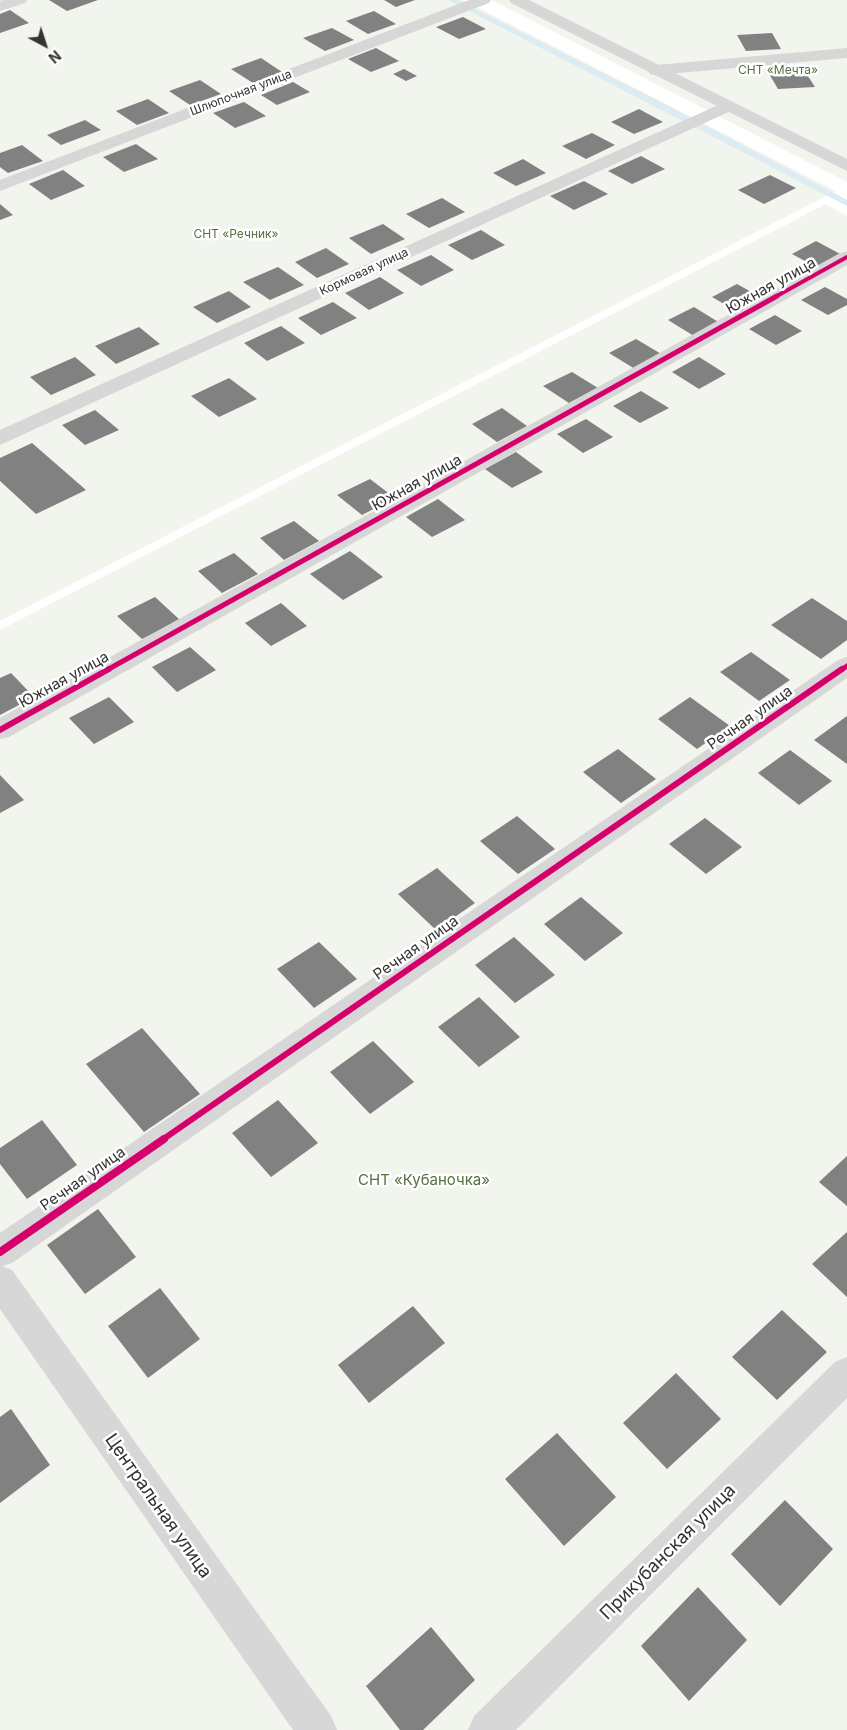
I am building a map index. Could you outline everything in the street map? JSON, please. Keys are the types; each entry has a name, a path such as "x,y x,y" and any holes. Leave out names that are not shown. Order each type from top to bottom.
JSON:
{"street":[{"path":"0,6 20,0"},
{"path":"517,0 846,165"},
{"name":"Шлюпочная улица","path":"0,186 478,2"},
{"path":"656,70 847,53"},
{"name":"Кормовая улица","path":"0,438 727,106"},
{"name":"Южная улица","path":"0,730 847,258"},
{"name":"Речная улица","path":"0,1252 847,666"},
{"name":"Центральная улица","path":"0,1282 316,1730"},
{"name":"Прикубанская улица","path":"488,1730 847,1374"}],"green space":[{"name":"СНТ «Речник»","path":"0,0 463,0 836,191 0,621"},
{"name":"СНТ «Мечта»","path":"492,0 847,0 847,182 531,20"},
{"name":"СНТ «Кубаночка»","path":"826,204 847,216 847,1730 0,1730 0,630"}],"building":[{"path":"49,0 98,0 67,11"},
{"path":"384,0 415,0 396,7"},
{"path":"10,10 29,23 0,33 0,14"},
{"path":"374,11 396,24 368,34 346,21"},
{"path":"463,17 486,29 459,39 436,27"},
{"path":"332,28 354,40 325,51 303,38"},
{"path":"772,33 781,49 746,51 737,35"},
{"path":"376,48 399,61 371,72 348,59"},
{"path":"261,58 282,72 253,83 231,69"},
{"path":"404,69 417,76 406,81 393,74"},
{"path":"804,70 815,87 778,89 768,72"},
{"path":"200,80 221,94 190,105 169,91"},
{"path":"293,82 310,92 277,105 261,95"},
{"path":"148,99 169,113 137,125 116,111"},
{"path":"244,102 266,116 235,128 213,113"},
{"path":"639,109 663,122 634,134 611,122"},
{"path":"85,120 101,130 61,145 47,135"},
{"path":"592,133 615,145 586,159 562,146"},
{"path":"136,144 158,159 124,172 103,157"},
{"path":"22,145 43,161 8,173 0,167 0,153"},
{"path":"641,156 665,169 632,184 608,171"},
{"path":"523,159 546,173 516,186 493,173"},
{"path":"63,170 85,186 51,200 29,184"},
{"path":"770,175 796,188 764,204 738,190"},
{"path":"584,181 608,194 574,210 550,196"},
{"path":"442,198 465,212 429,228 406,214"},
{"path":"0,204 13,215 0,220"},
{"path":"383,224 405,239 371,254 349,238"},
{"path":"481,230 505,245 472,260 448,245"},
{"path":"816,241 842,255 818,268 792,254"},
{"path":"326,248 349,264 317,278 295,262"},
{"path":"431,255 454,270 421,286 397,270"},
{"path":"278,267 304,285 270,300 243,282"},
{"path":"380,277 404,293 369,310 345,293"},
{"path":"737,284 764,299 738,312 712,297"},
{"path":"825,287 847,299 847,305 828,315 801,300"},
{"path":"229,291 251,307 217,323 193,307"},
{"path":"333,302 357,318 321,335 298,318"},
{"path":"694,307 720,323 694,336 668,320"},
{"path":"775,315 802,331 776,345 749,329"},
{"path":"281,326 305,343 267,361 244,343"},
{"path":"139,327 160,344 116,364 95,346"},
{"path":"636,339 663,355 635,369 609,353"},
{"path":"75,357 96,375 51,395 30,377"},
{"path":"699,357 726,374 699,389 672,372"},
{"path":"572,372 598,388 569,403 543,386"},
{"path":"229,378 257,399 219,417 191,396"},
{"path":"641,391 669,408 640,423 613,406"},
{"path":"502,408 527,426 497,442 472,424"},
{"path":"95,410 119,430 85,445 62,425"},
{"path":"586,419 613,437 583,453 557,434"},
{"path":"32,443 86,490 36,514 0,481 0,458"},
{"path":"516,452 543,472 512,488 485,469"},
{"path":"370,479 395,498 362,515 337,495"},
{"path":"438,499 465,520 432,537 406,517"},
{"path":"294,521 319,541 284,560 260,538"},
{"path":"350,551 383,577 343,600 310,574"},
{"path":"234,553 258,574 222,593 198,571"},
{"path":"155,597 180,620 142,639 117,616"},
{"path":"812,598 847,621 847,640 821,659 771,625"},
{"path":"281,603 307,626 271,646 245,623"},
{"path":"190,647 216,670 177,692 152,667"},
{"path":"751,652 790,680 759,701 720,672"},
{"path":"11,673 34,697 0,715 0,678"},
{"path":"109,697 134,722 94,744 69,718"},
{"path":"690,697 730,726 697,749 658,719"},
{"path":"847,716 847,764 814,740"},
{"path":"618,749 656,779 621,803 583,772"},
{"path":"790,750 832,781 799,805 758,773"},
{"path":"0,775 24,800 0,813"},
{"path":"517,816 555,849 518,874 480,841"},
{"path":"705,818 742,847 706,874 669,844"},
{"path":"437,868 475,903 436,930 398,894"},
{"path":"581,897 623,933 585,961 544,924"},
{"path":"514,937 555,975 515,1003 475,965"},
{"path":"319,942 357,979 314,1008 277,969"},
{"path":"479,997 520,1037 479,1067 438,1027"},
{"path":"142,1028 200,1094 144,1132 86,1064"},
{"path":"373,1041 414,1082 370,1114 330,1072"},
{"path":"278,1100 318,1143 271,1177 232,1133"},
{"path":"42,1120 77,1165 27,1199 0,1164 0,1148"},
{"path":"847,1156 847,1206 819,1182"},
{"path":"98,1209 136,1257 85,1294 47,1245"},
{"path":"847,1232 847,1297 812,1264"},
{"path":"160,1288 200,1339 148,1378 108,1326"},
{"path":"413,1306 445,1343 369,1403 338,1365"},
{"path":"782,1310 827,1352 777,1400 732,1357"},
{"path":"676,1373 721,1419 667,1469 623,1423"},
{"path":"11,1409 50,1465 0,1503 0,1417"},
{"path":"557,1433 616,1497 564,1546 505,1479"},
{"path":"785,1500 833,1549 780,1606 731,1554"},
{"path":"698,1587 747,1640 689,1701 641,1646"},
{"path":"431,1627 475,1680 423,1730 400,1730 366,1686"}],"waterway":[{"path":"452,0 658,104 847,203"}],"cycle path":[{"path":"0,730 847,257"},
{"path":"0,1252 847,666"}]}
